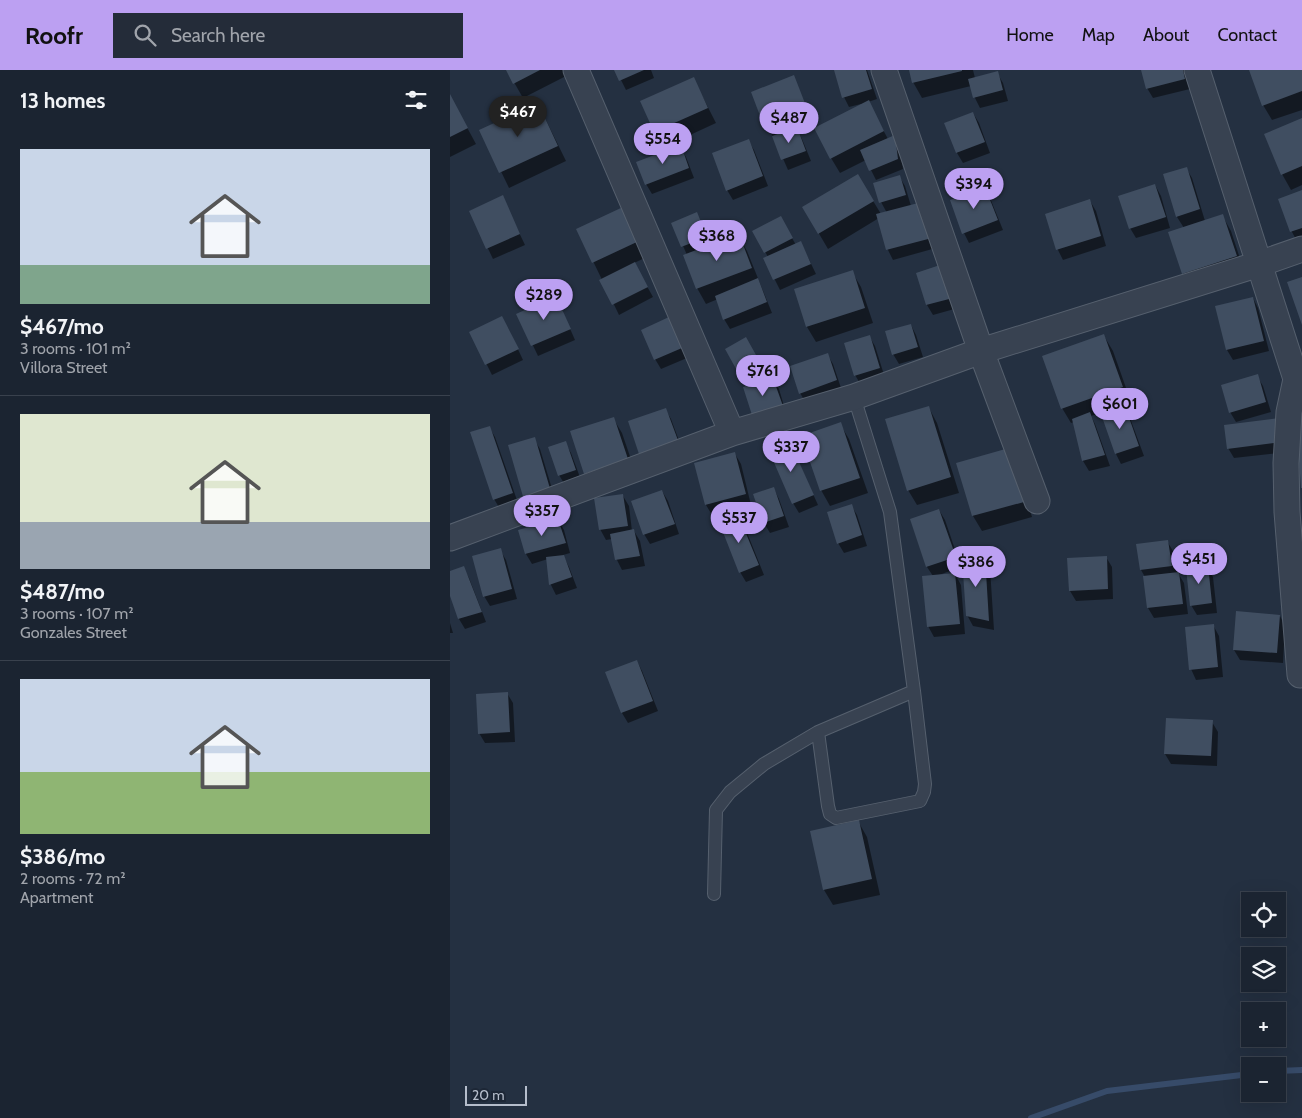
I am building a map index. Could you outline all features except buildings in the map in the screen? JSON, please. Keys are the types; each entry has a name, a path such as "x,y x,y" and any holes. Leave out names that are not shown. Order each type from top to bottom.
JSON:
{"street":[{"path":"576,70 732,433"},
{"path":"884,70 982,351 1037,500"},
{"path":"1197,70 1259,264 1299,378 1289,412 1286,463 1287,512 1300,675"},
{"path":"450,538 732,433 854,397 982,351 1302,249"}],"lane":[{"path":"818,732 830,814 836,818 920,801 925,784 890,512 854,397"},
{"path":"714,894 716,810 730,792 764,764 818,732 914,691"}],"waterway":[{"path":"1286,1071 1302,1070"},
{"path":"1031,1118 1107,1091 1241,1075"}]}
